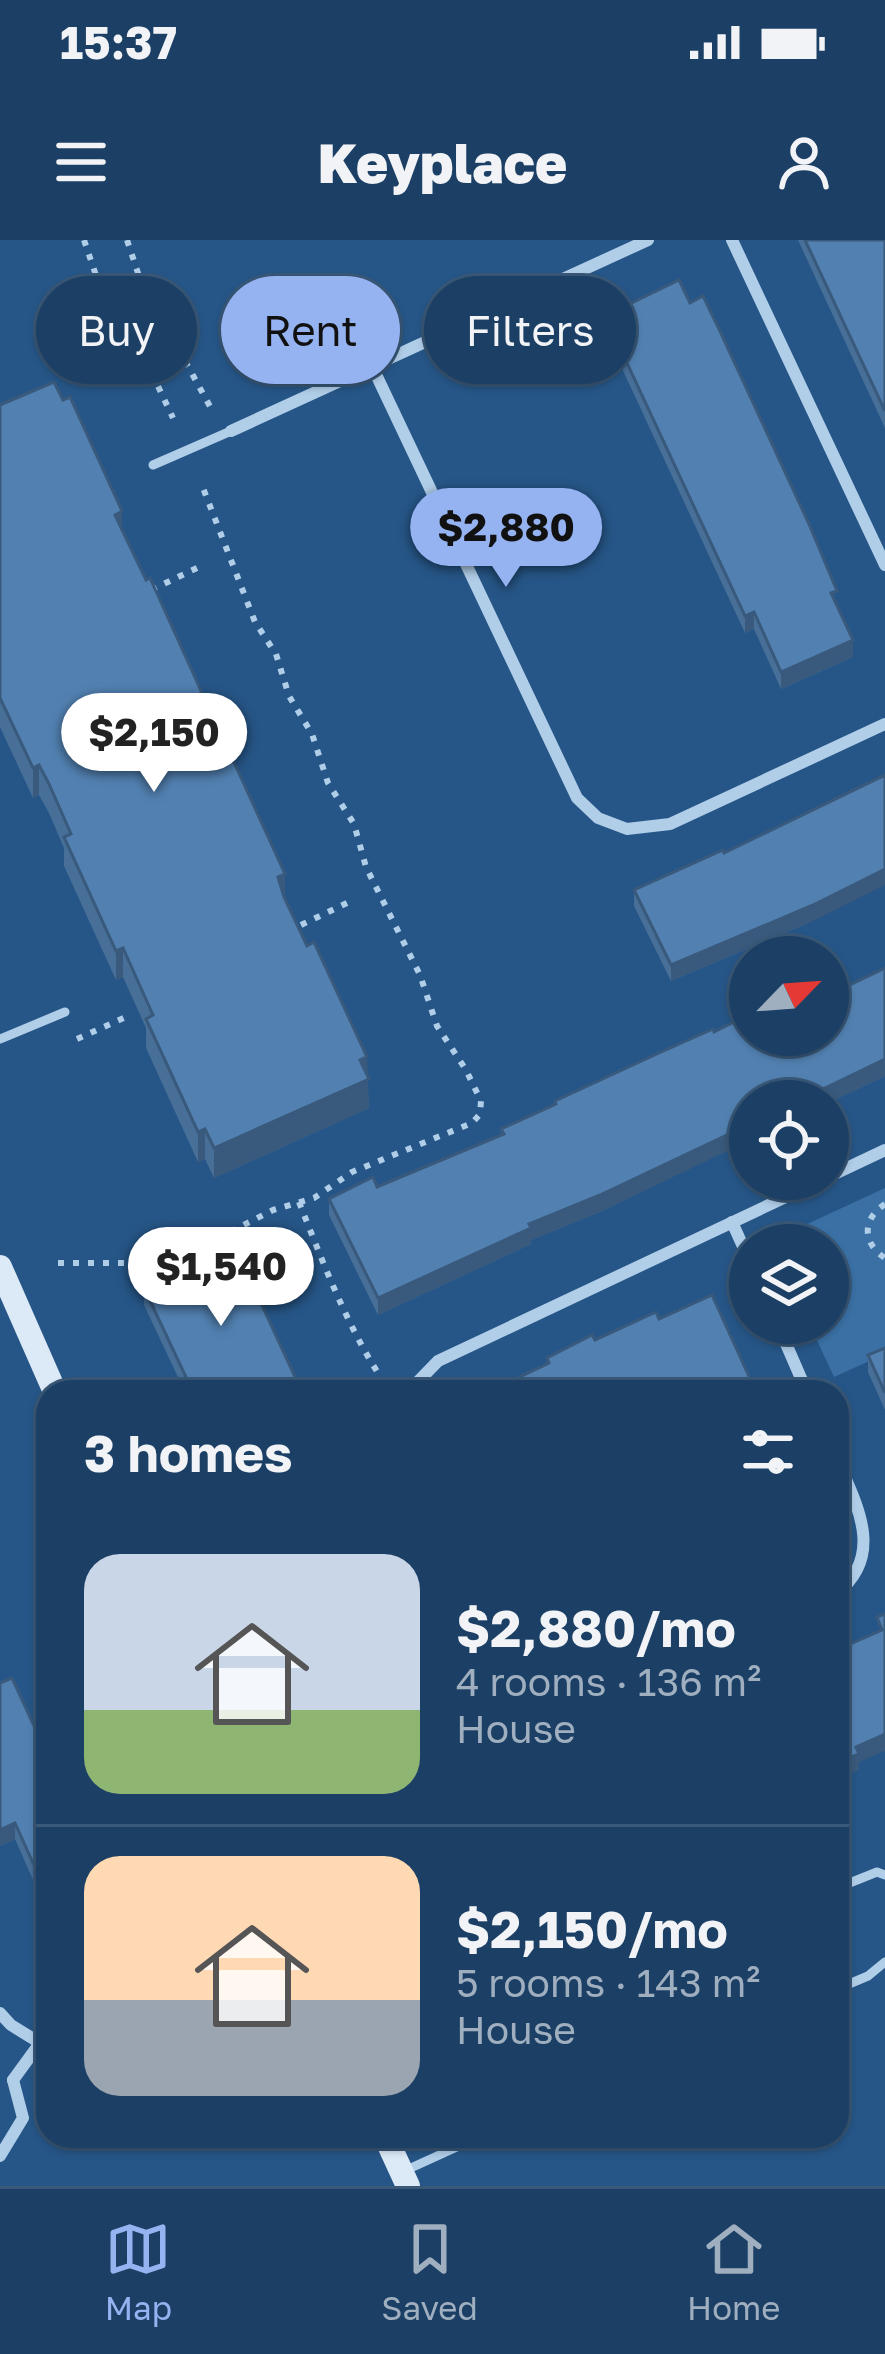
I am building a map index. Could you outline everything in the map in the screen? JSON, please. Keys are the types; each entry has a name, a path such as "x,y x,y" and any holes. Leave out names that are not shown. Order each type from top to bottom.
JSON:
{"main road":[{"path":"0,1267 50,1380"},
{"path":"391,2148 405,2179"}],"street":[{"path":"400,354 648,240"},
{"path":"732,240 885,565"},
{"path":"231,431 334,384"},
{"path":"382,384 578,798 598,818 627,829 670,824 885,724"},
{"path":"849,1167 885,1150"},
{"path":"420,1380 438,1361 780,1200"},
{"path":"786,1344 802,1380"},
{"path":"849,1486 864,1520 867,1543 849,1584"},
{"path":"0,2013 11,2025 36,2034"},
{"path":"0,2156 23,2119 6,2080 36,2046"}],"lane":[{"path":"153,466 231,431"},
{"path":"0,1039 65,1012"},
{"path":"849,1883 877,1872 885,1875"},
{"path":"849,1984 885,1962"},
{"path":"405,2179 460,2148"}],"path":[{"path":"84,240 103,296 158,384 173,418"},
{"path":"127,240 140,279 212,410"},
{"path":"58,1263 170,1263 206,1241 314,1198 352,1172 472,1123 480,1114 481,1101 437,1027 420,975 366,867 354,824 328,783 312,734 289,696 276,654 255,622 203,488"},
{"path":"151,590 199,567"},
{"path":"301,925 349,902"},
{"path":"77,1039 126,1017"},
{"path":"298,1202 359,1343 378,1373"},
{"path":"885,1204 867,1227 871,1245 885,1258"}],"shaded area":[{"path":"885,1188 885,1354 834,1377 819,1344 849,1344 849,1224 807,1224"}],"building":[{"path":"805,240 885,240 885,411"},
{"path":"679,280 690,303 703,296 809,524 837,591 831,593 853,640 781,672 754,612 745,616 636,382 636,301"},
{"path":"49,384 55,384 63,400 70,397 122,511 115,515 146,580 150,578 202,693 195,696 226,763 233,760 285,874 278,877 284,897 307,946 314,942 367,1057 360,1060 369,1079 214,1148 205,1129 198,1132 146,1019 153,1015 123,948 116,951 64,837 71,834 49,784 39,765 33,768 0,698 0,405"},
{"path":"885,775 885,869 671,965 634,890 724,853"},
{"path":"885,968 885,1059 842,1080 729,1080 729,1134 378,1298 329,1199 373,1177 377,1187 504,1134 501,1129 555,1101 729,1024 729,1056 849,1056 849,985"},
{"path":"237,1251 296,1380 187,1380 144,1288 210,1256 212,1262"},
{"path":"712,1295 729,1332 729,1344 734,1344 751,1380 513,1380 592,1335 595,1340 656,1312 659,1319"},
{"path":"885,1348 885,1393 868,1355"},
{"path":"885,1614 885,1734 856,1747 859,1754 849,1758 849,1645 882,1630 877,1617"},
{"path":"12,1678 36,1730 33,1863 15,1823 0,1830 0,1683"}]}
